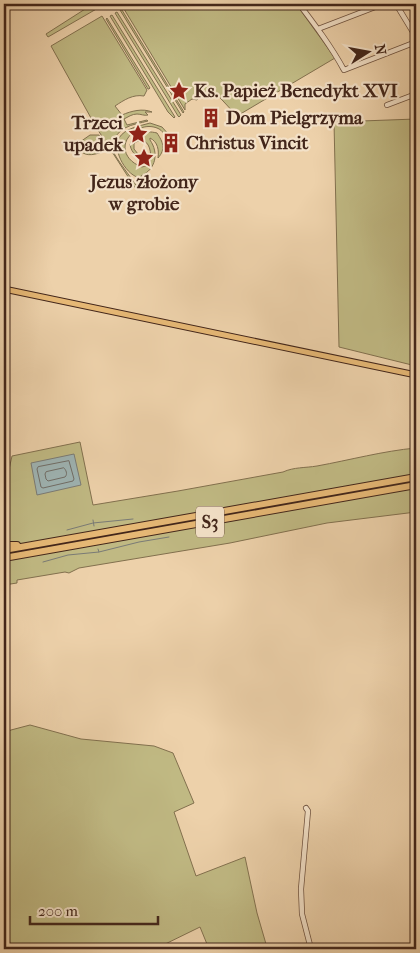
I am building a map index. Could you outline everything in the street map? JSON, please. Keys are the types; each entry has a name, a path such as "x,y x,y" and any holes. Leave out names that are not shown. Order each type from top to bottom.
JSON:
{"highway":[{"name":"S3","path":"4,550 416,477"},
{"name":"S3","path":"4,558 416,485"},
{"path":"4,545 31,546"}],"main road":[{"path":"4,289 416,375"}],"street":[{"path":"299,4 338,58 344,70 416,42"},
{"path":"318,29 383,4"},
{"path":"396,4 416,37"},
{"path":"387,105 416,94"},
{"path":"306,808 308,811 301,889 302,914 311,949"}],"shaded area":[{"path":"93,4 105,4 48,37 46,34"},
{"path":"121,4 296,4 335,58 237,116 210,87 197,100 192,99 185,104 185,110"},
{"path":"120,10 122,10 183,113"},
{"path":"117,12 181,115 179,117 115,13"},
{"path":"112,15 174,118 168,112 110,16"},
{"path":"102,16 147,90 144,96 132,97 115,106 122,115 137,110 152,112 145,112 148,115 133,114 124,119 127,125 148,121 125,128 119,132 114,141 113,151 136,185 147,183 150,187 136,189 96,127 51,46"},
{"path":"106,19 150,88 149,89"},
{"path":"416,119 416,366 339,347 334,122"},
{"path":"150,123 162,127 170,136 169,139 171,141 169,142 164,134 155,127 141,128 129,137 126,142 126,154 129,159 142,167 149,163 151,155 144,141 136,142 134,149 142,156 144,154 145,158 132,151 130,145 134,138 140,133 153,132 157,133 162,142 163,149 158,158 157,146 150,138 155,155 153,165 141,178 136,177 122,162 117,143 125,132"},
{"path":"90,135 99,135 104,143 105,151 88,155 79,150 80,142"},
{"path":"80,442 93,505 416,448 416,512 327,523 230,543 79,568 69,573 65,572 17,580 17,583 4,585 4,492 12,456"},
{"path":"30,725 81,739 154,746 173,753 194,803 174,812 196,876 245,857 266,944 250,949 209,949 200,927 155,949 11,949 4,912 4,734"}],"water":[{"path":"74,454 81,485 37,495 31,463"}],"waterway":[{"path":"67,530 93,523 133,519"},
{"path":"93,520 94,526"},
{"path":"99,552 169,537"},
{"path":"43,562 68,555 99,552 98,549"}],"place":[{"name":"Ks. Papież Benedykt XVI","path":"179,91"},
{"name":"Dom Pielgrzyma","path":"211,118"},
{"name":"Trzeci upadek","path":"138,134"},
{"name":"Christus Vincit","path":"171,143"},
{"name":"Jezus złożony w grobie","path":"144,158"}]}
